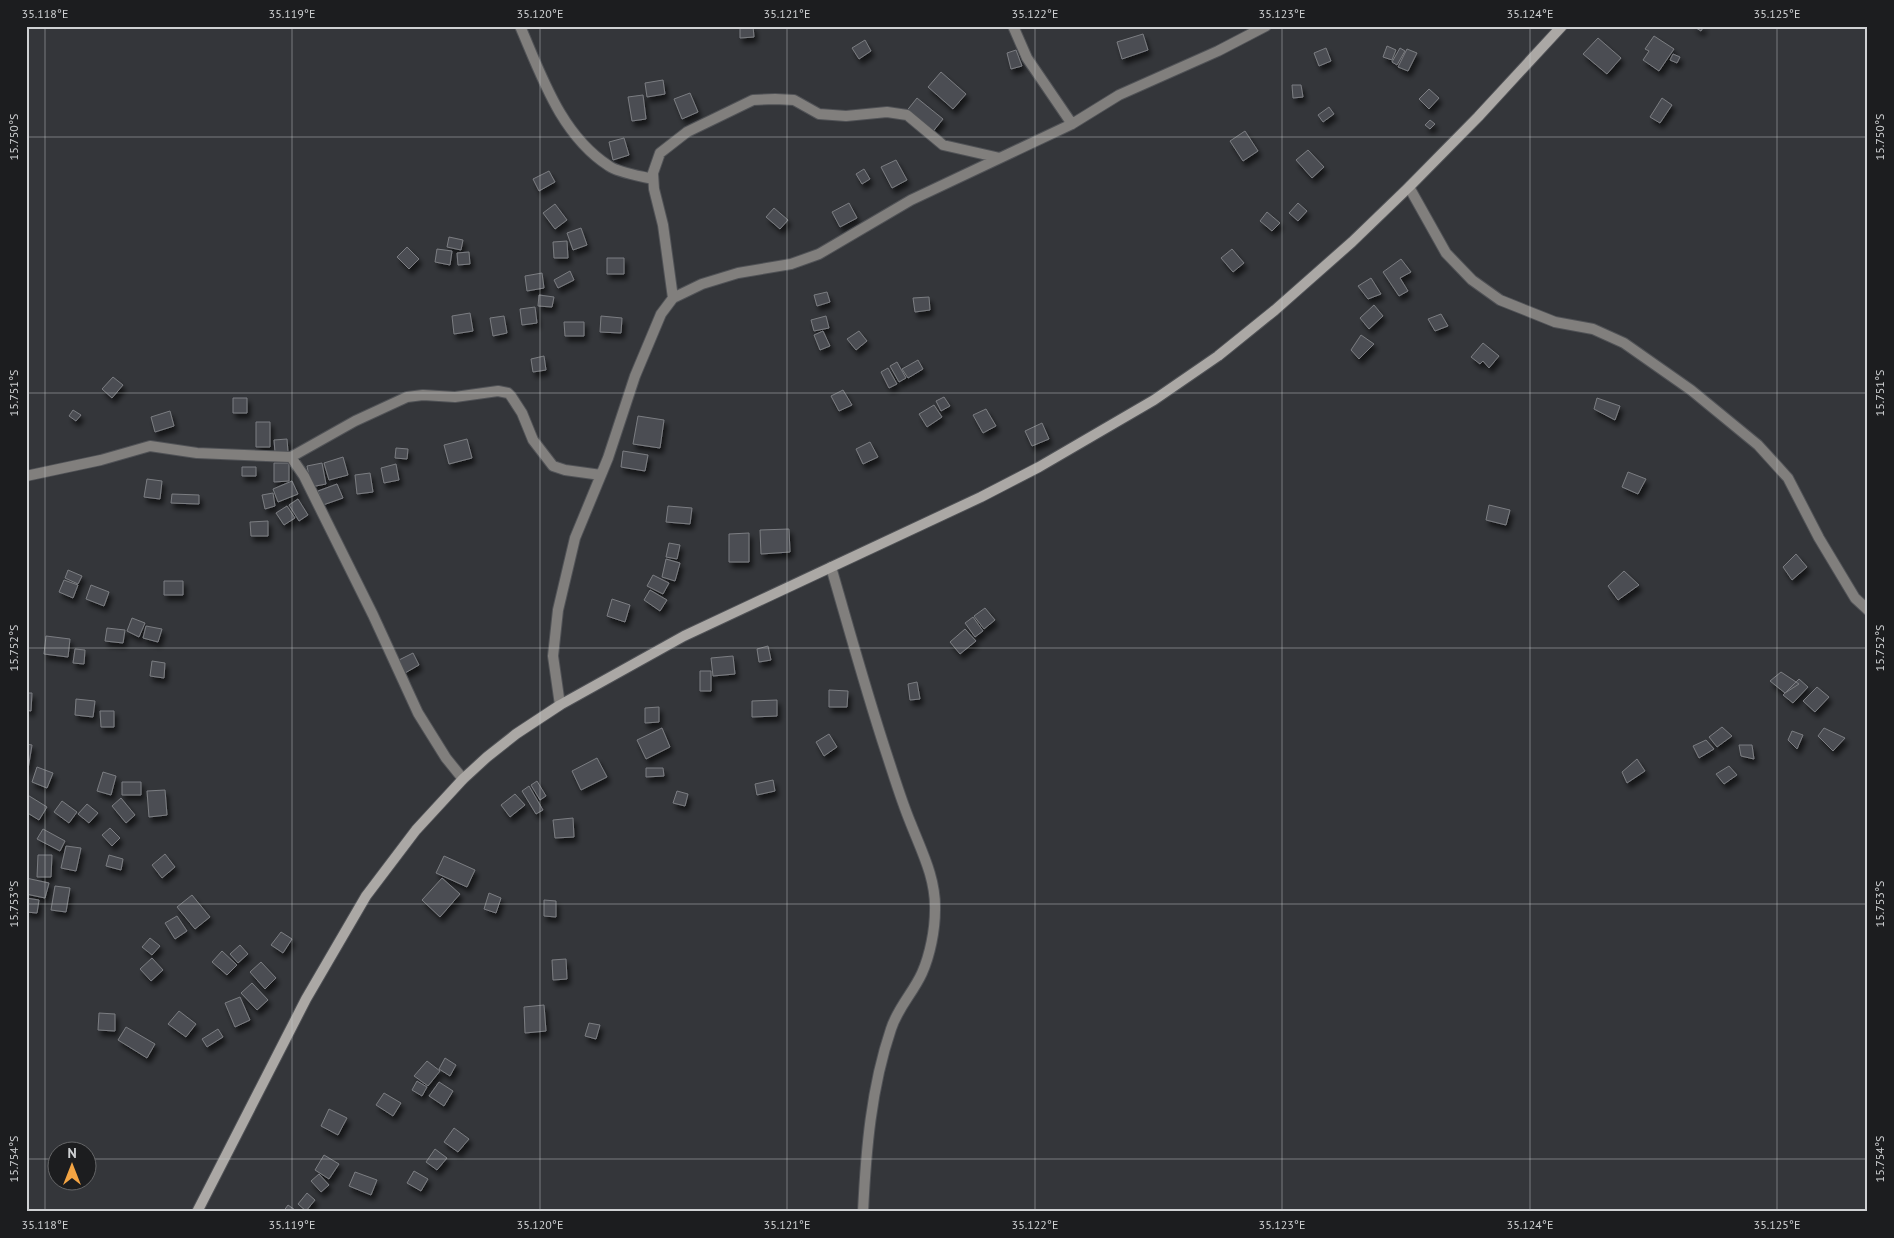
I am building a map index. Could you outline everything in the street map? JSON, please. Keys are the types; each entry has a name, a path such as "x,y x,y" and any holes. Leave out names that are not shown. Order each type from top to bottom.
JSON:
{"main road":[{"path":"197,1212 306,999 366,896 416,830 463,779 487,757 560,706 684,636 1039,467 1154,400 1218,356 1275,310 1352,242 1478,117 1562,26"}],"street":[{"path":"520,26 546,87 568,128 578,141 610,167 653,179"},
{"path":"1013,26 1027,58 1072,124"},
{"path":"560,706 553,656 558,610 575,538 601,475 635,376 661,314 674,298 702,284 738,273 791,264 820,254 911,200 1072,124 1119,95 1218,51 1266,26"},
{"path":"674,298 663,225 653,179 653,173 660,153 687,132 753,100 794,100 819,114 846,116 888,112 907,115 943,145 1000,158"},
{"path":"1409,187 1446,253 1472,280 1500,300 1555,322 1593,329 1624,344 1691,390 1758,445 1788,478 1819,538 1855,598 1868,610"},
{"path":"26,476 101,460 150,446 197,453 291,457 355,421 407,397 423,395 456,397 503,392 508,393 517,403 533,440 553,466 565,470 601,475"},
{"path":"291,457 308,484 373,615 418,713 446,758 463,779"},
{"path":"831,567 885,751 910,824 926,858 935,892 935,912 930,948 922,973 893,1022 874,1098 866,1147 863,1212"}],"building":[{"path":"740,26 753,26 754,37 740,38"},
{"path":"1693,26 1704,26 1701,31"},
{"path":"1143,34 1148,50 1122,59 1117,42"},
{"path":"1654,36 1674,49 1659,71 1643,60 1649,51 1645,49"},
{"path":"1598,38 1621,58 1607,74 1583,54"},
{"path":"865,40 871,51 859,59 852,48"},
{"path":"1387,46 1396,50 1392,60 1383,57"},
{"path":"1326,48 1331,61 1319,66 1314,53"},
{"path":"1400,48 1405,51 1397,65 1392,62"},
{"path":"1407,49 1417,53 1408,71 1398,67"},
{"path":"1016,50 1022,66 1011,69 1007,53"},
{"path":"1673,54 1680,57 1677,63 1670,60"},
{"path":"941,72 966,94 953,109 928,87"},
{"path":"663,80 665,94 647,97 645,83"},
{"path":"1292,85 1301,85 1303,97 1293,98"},
{"path":"1429,89 1439,98 1429,109 1419,99"},
{"path":"690,93 698,112 682,119 674,99"},
{"path":"643,95 646,119 632,121 628,97"},
{"path":"917,98 943,119 931,134 905,113"},
{"path":"1662,98 1672,105 1660,123 1650,117"},
{"path":"1329,107 1334,114 1323,122 1318,115"},
{"path":"1430,120 1435,124 1430,129 1425,125"},
{"path":"1245,131 1258,151 1243,161 1230,141"},
{"path":"624,138 629,155 613,160 609,142"},
{"path":"1308,150 1324,167 1312,178 1296,160"},
{"path":"896,160 907,180 892,188 881,167"},
{"path":"864,169 870,179 862,184 856,174"},
{"path":"549,171 555,182 539,191 533,179"},
{"path":"849,203 857,218 840,227 832,212"},
{"path":"1298,203 1307,211 1298,221 1289,213"},
{"path":"555,204 567,220 555,229 543,213"},
{"path":"774,208 788,220 780,229 766,217"},
{"path":"1267,212 1280,223 1272,231 1260,221"},
{"path":"581,228 587,245 573,250 567,233"},
{"path":"449,237 463,240 461,250 447,247"},
{"path":"567,241 568,258 554,258 553,242"},
{"path":"407,247 419,259 409,269 397,257"},
{"path":"437,249 452,251 450,265 435,262"},
{"path":"1232,249 1244,263 1233,272 1221,258"},
{"path":"469,252 470,264 458,265 457,253"},
{"path":"607,258 624,258 624,274 607,274"},
{"path":"1401,259 1411,272 1400,278 1408,291 1399,296 1383,272"},
{"path":"570,271 574,280 558,288 554,280"},
{"path":"542,273 544,288 527,291 525,276"},
{"path":"1371,278 1381,294 1368,299 1358,286"},
{"path":"827,292 830,302 817,306 814,295"},
{"path":"539,295 554,297 552,307 538,306"},
{"path":"929,297 930,310 915,312 913,298"},
{"path":"1374,305 1383,316 1369,329 1360,318"},
{"path":"535,307 537,323 522,325 520,309"},
{"path":"470,313 473,331 454,334 452,316"},
{"path":"1441,314 1448,326 1435,331 1428,319"},
{"path":"504,316 507,333 493,336 490,318"},
{"path":"601,316 622,318 621,333 600,332"},
{"path":"826,316 829,328 814,331 811,320"},
{"path":"564,322 584,322 584,336 565,336"},
{"path":"823,331 830,346 820,350 814,335"},
{"path":"859,331 867,341 856,350 847,339"},
{"path":"1361,335 1374,344 1359,359 1351,350"},
{"path":"1483,343 1499,356 1489,368 1483,361 1480,364 1471,357"},
{"path":"544,356 546,370 533,372 531,359"},
{"path":"918,360 923,369 908,378 902,369"},
{"path":"897,362 906,378 899,382 890,366"},
{"path":"888,368 897,384 889,388 881,372"},
{"path":"113,377 123,385 112,398 102,389"},
{"path":"843,390 852,405 839,411 831,396"},
{"path":"944,397 950,406 941,411 936,401"},
{"path":"233,398 247,398 247,413 233,413"},
{"path":"1597,398 1620,406 1615,420 1594,409"},
{"path":"934,405 942,417 927,427 919,414"},
{"path":"986,409 996,426 983,433 973,415"},
{"path":"73,410 81,415 76,421 69,416"},
{"path":"170,411 174,426 155,432 151,417"},
{"path":"638,416 664,420 660,448 633,444"},
{"path":"256,422 270,422 270,447 256,447"},
{"path":"1042,423 1049,439 1032,446 1025,431"},
{"path":"287,439 288,452 275,452 274,440"},
{"path":"467,439 472,458 449,464 444,445"},
{"path":"870,442 878,457 863,464 856,449"},
{"path":"396,448 408,449 407,459 395,458"},
{"path":"623,451 648,455 645,471 621,467"},
{"path":"343,457 348,475 329,480 324,463"},
{"path":"274,463 289,463 289,481 274,482"},
{"path":"322,463 326,484 311,487 307,466"},
{"path":"396,464 399,480 384,483 381,468"},
{"path":"242,467 256,467 256,476 242,476"},
{"path":"1628,472 1646,479 1638,494 1622,487"},
{"path":"370,473 373,492 357,494 355,475"},
{"path":"147,479 162,481 160,499 144,497"},
{"path":"292,481 298,494 278,502 273,489"},
{"path":"337,484 343,498 323,505 318,491"},
{"path":"273,493 275,506 265,509 262,495"},
{"path":"172,494 199,495 199,504 171,503"},
{"path":"298,499 308,515 299,521 289,505"},
{"path":"1489,505 1510,510 1506,525 1486,520"},
{"path":"287,506 295,518 284,525 276,513"},
{"path":"668,506 692,508 690,524 666,522"},
{"path":"268,521 268,536 251,536 250,522"},
{"path":"789,529 790,552 761,554 760,530"},
{"path":"749,533 749,562 729,562 729,534"},
{"path":"669,543 680,545 677,559 666,557"},
{"path":"1796,554 1807,567 1792,580 1783,567"},
{"path":"666,559 680,563 675,581 662,577"},
{"path":"68,570 82,576 78,584 65,578"},
{"path":"1624,571 1639,585 1618,600 1608,586"},
{"path":"653,575 669,583 663,594 647,586"},
{"path":"64,580 78,585 73,598 59,592"},
{"path":"164,581 183,581 183,595 164,595"},
{"path":"91,585 109,592 104,606 86,599"},
{"path":"650,590 667,600 660,611 644,600"},
{"path":"612,599 630,605 625,622 607,616"},
{"path":"985,608 995,620 984,629 974,616"},
{"path":"973,617 983,631 975,637 965,623"},
{"path":"132,618 145,623 139,637 127,631"},
{"path":"146,626 162,629 158,642 143,638"},
{"path":"107,628 125,630 123,643 105,641"},
{"path":"965,629 976,641 960,654 950,642"},
{"path":"46,636 70,639 68,657 44,654"},
{"path":"768,646 771,660 759,662 757,649"},
{"path":"75,649 85,650 84,664 73,663"},
{"path":"413,653 419,665 405,673 399,660"},
{"path":"733,656 735,674 713,676 711,658"},
{"path":"152,661 165,663 164,678 150,676"},
{"path":"700,671 711,671 711,691 700,691"},
{"path":"1781,672 1799,684 1785,693 1770,681"},
{"path":"1799,679 1808,687 1793,703 1783,695"},
{"path":"917,682 920,699 910,700 908,684"},
{"path":"1817,687 1829,697 1815,712 1803,701"},
{"path":"829,690 848,691 847,707 829,707"},
{"path":"26,693 32,693 31,711 26,710"},
{"path":"76,699 95,701 93,717 75,715"},
{"path":"777,700 777,716 752,717 752,701"},
{"path":"659,707 659,722 645,723 645,708"},
{"path":"100,711 114,711 114,727 101,727"},
{"path":"1722,727 1732,736 1717,747 1709,737"},
{"path":"662,728 670,747 646,759 637,740"},
{"path":"1824,728 1845,738 1833,751 1818,736"},
{"path":"1792,731 1803,735 1797,749 1788,740"},
{"path":"829,734 837,747 824,756 816,742"},
{"path":"1706,740 1714,749 1699,758 1693,746"},
{"path":"26,744 32,745 28,769 26,769"},
{"path":"1739,745 1752,745 1754,759 1741,756"},
{"path":"597,758 607,777 581,790 572,771"},
{"path":"1637,759 1645,771 1627,783 1622,772"},
{"path":"1729,766 1737,775 1724,784 1716,774"},
{"path":"37,767 53,773 47,788 32,782"},
{"path":"646,768 663,768 664,776 646,777"},
{"path":"103,772 116,776 111,795 97,791"},
{"path":"773,780 775,791 757,795 755,784"},
{"path":"537,781 546,796 540,800 531,785"},
{"path":"122,782 141,782 141,795 122,795"},
{"path":"529,786 543,810 536,814 522,791"},
{"path":"165,790 167,815 149,817 147,791"},
{"path":"677,791 688,794 685,806 673,803"},
{"path":"26,794 47,807 39,820 26,812"},
{"path":"515,794 525,805 510,817 501,805"},
{"path":"121,798 135,815 126,823 112,806"},
{"path":"62,801 77,812 69,823 54,812"},
{"path":"87,804 98,813 89,823 78,814"},
{"path":"573,818 574,837 555,838 553,820"},
{"path":"110,828 120,838 112,846 102,835"},
{"path":"43,829 65,841 60,851 37,839"},
{"path":"66,846 81,848 76,871 61,868"},
{"path":"165,854 175,867 162,878 152,865"},
{"path":"38,855 52,855 51,877 37,877"},
{"path":"109,855 123,859 121,870 106,866"},
{"path":"444,856 475,870 467,887 436,873"},
{"path":"26,878 49,883 45,898 26,894"},
{"path":"442,878 460,894 440,917 422,900"},
{"path":"55,886 70,888 66,912 51,910"},
{"path":"489,893 501,898 496,913 484,909"},
{"path":"192,895 210,917 195,929 177,907"},
{"path":"26,898 39,900 37,913 26,912"},
{"path":"544,900 556,901 556,917 544,916"},
{"path":"177,916 187,931 175,939 165,923"},
{"path":"281,932 292,939 283,953 271,945"},
{"path":"150,938 160,946 152,955 142,947"},
{"path":"240,945 248,954 238,963 230,954"},
{"path":"222,951 237,965 227,975 212,962"},
{"path":"152,958 163,970 151,981 140,969"},
{"path":"566,959 567,979 553,980 552,960"},
{"path":"261,962 276,978 265,989 250,972"},
{"path":"252,983 268,1000 257,1010 241,993"},
{"path":"240,997 250,1020 235,1027 225,1003"},
{"path":"544,1005 546,1031 525,1033 524,1007"},
{"path":"179,1011 196,1024 186,1037 168,1024"},
{"path":"99,1013 115,1014 115,1031 98,1030"},
{"path":"589,1023 600,1025 596,1039 585,1036"},
{"path":"126,1027 155,1044 147,1058 118,1040"},
{"path":"218,1029 223,1037 207,1047 202,1039"},
{"path":"445,1058 456,1065 450,1076 439,1069"},
{"path":"427,1061 440,1071 428,1086 414,1076"},
{"path":"417,1081 427,1087 422,1096 412,1090"},
{"path":"439,1082 453,1091 444,1106 429,1096"},
{"path":"384,1093 401,1103 393,1116 376,1105"},
{"path":"329,1109 347,1118 338,1135 321,1126"},
{"path":"454,1128 469,1139 458,1152 444,1142"},
{"path":"435,1149 447,1158 437,1170 426,1162"},
{"path":"324,1155 339,1164 329,1179 315,1170"},
{"path":"414,1171 428,1179 421,1191 407,1183"},
{"path":"355,1172 377,1180 371,1195 349,1186"},
{"path":"319,1174 329,1185 321,1192 311,1181"},
{"path":"307,1193 315,1200 306,1211 298,1204"},
{"path":"288,1205 298,1212 283,1212"}]}
